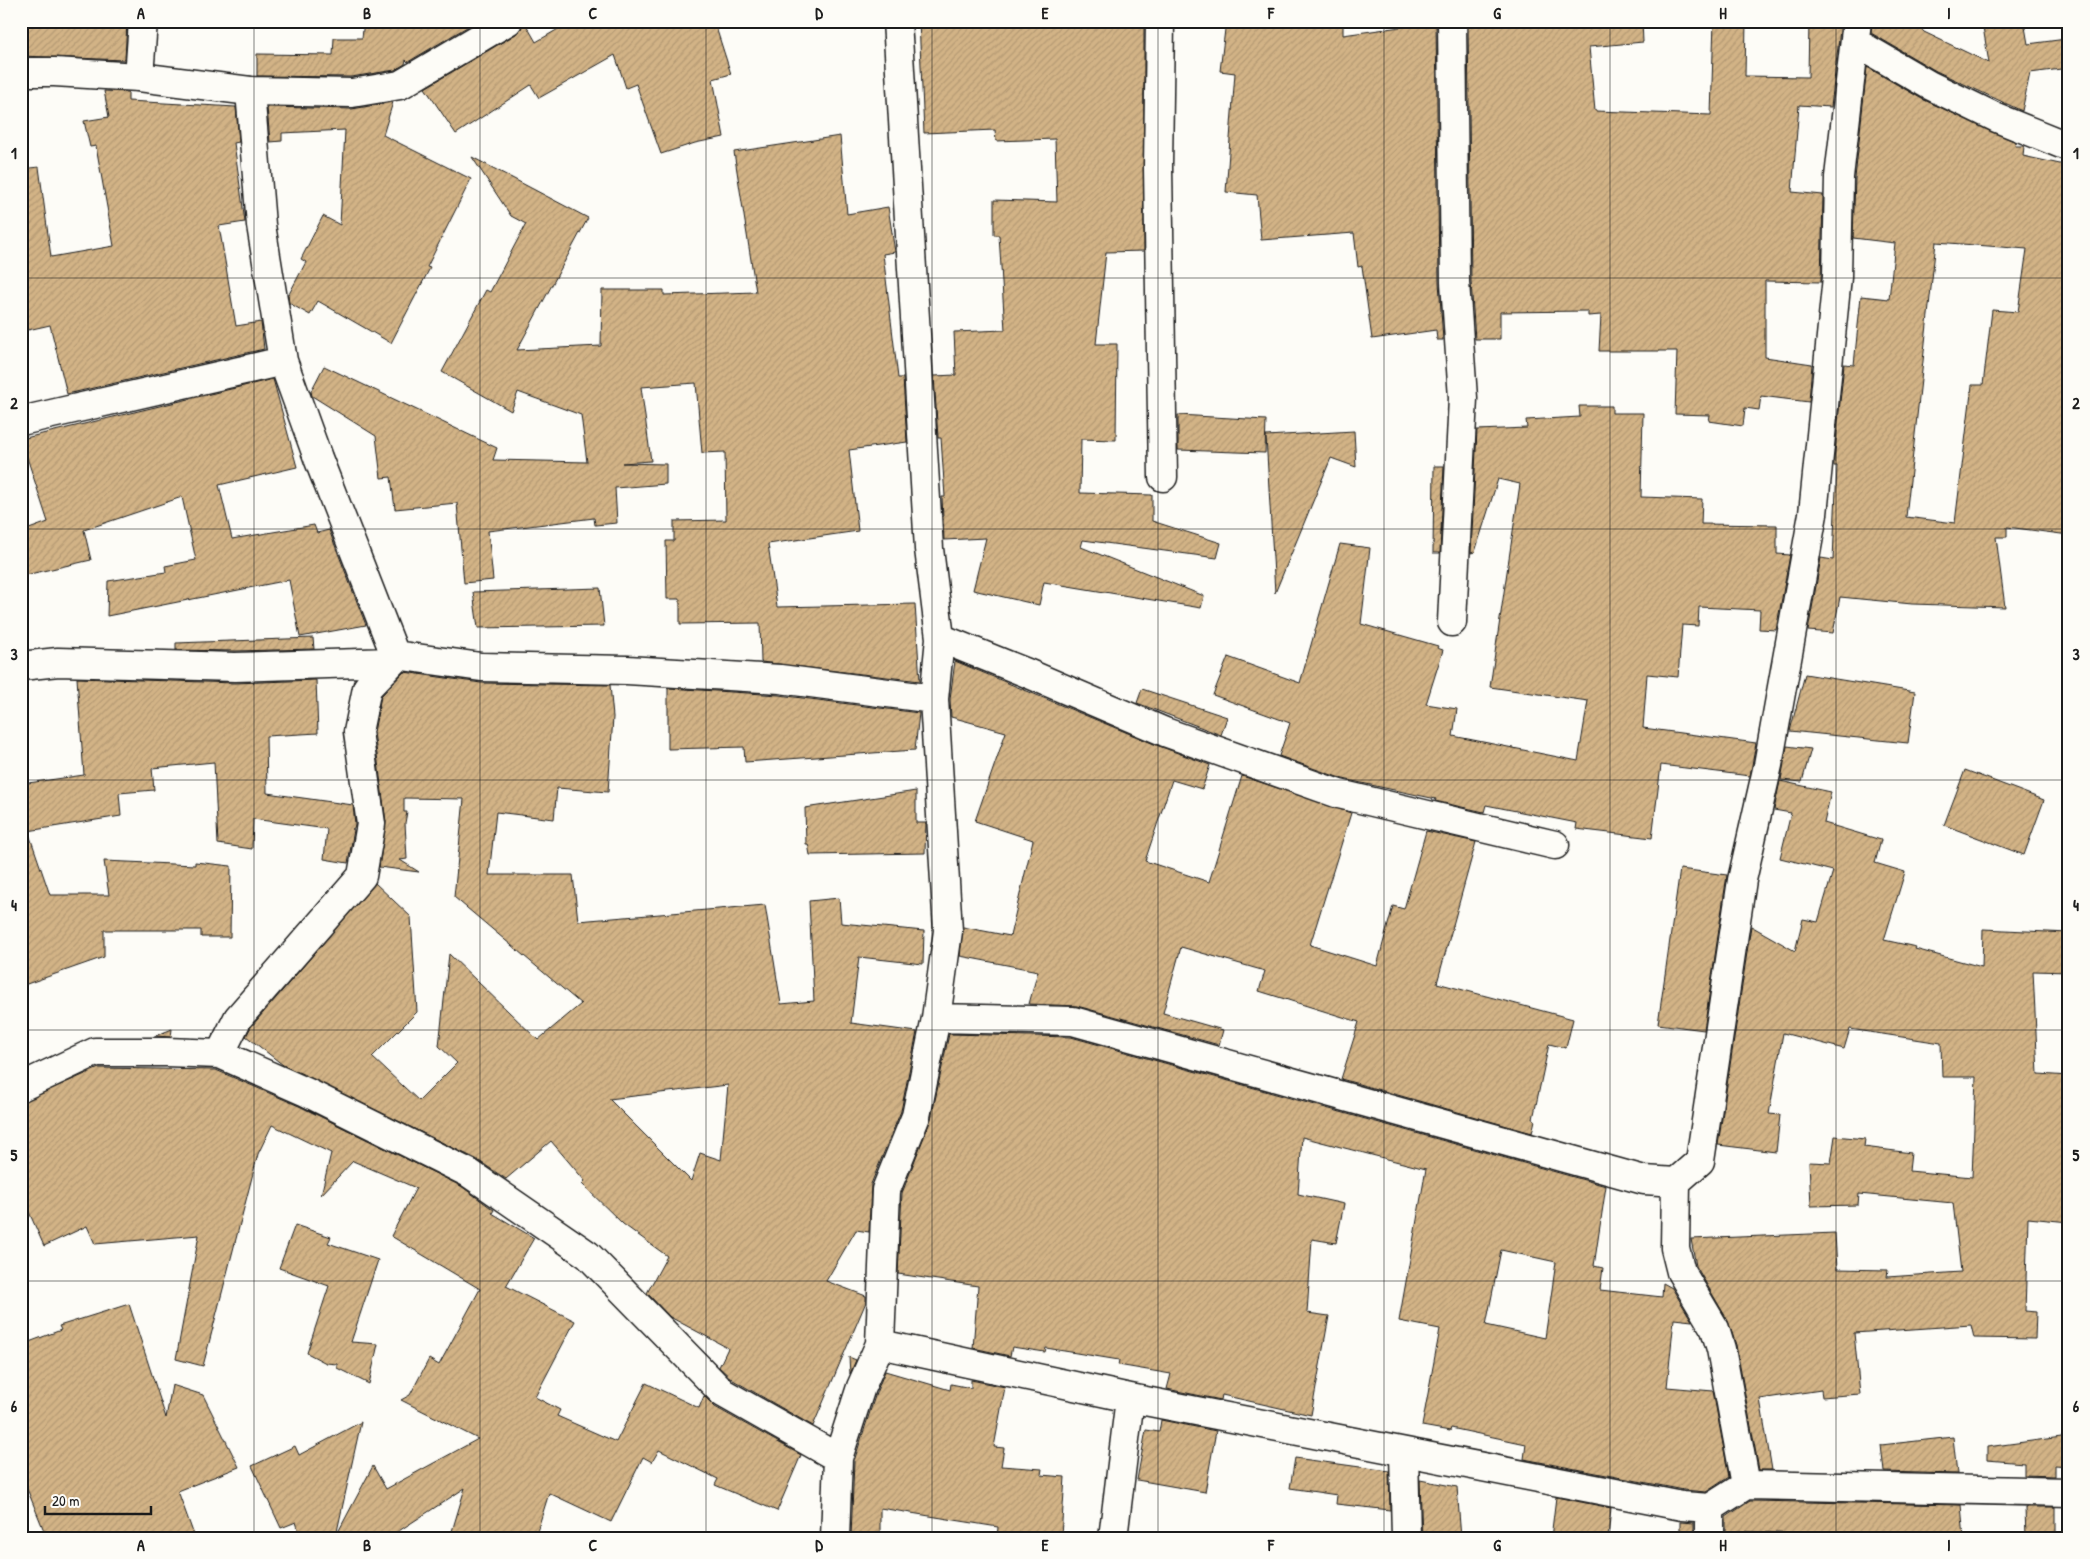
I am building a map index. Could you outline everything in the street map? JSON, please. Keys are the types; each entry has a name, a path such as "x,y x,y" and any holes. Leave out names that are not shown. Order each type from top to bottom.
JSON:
{"street":[{"path":"139,77 143,21"},
{"path":"21,72 139,77 250,91 352,93 400,86 508,21"},
{"path":"835,1538 838,1458 861,1387 880,1344 886,1190 916,1116 936,1018 948,930 934,699 940,638 929,549 897,21"},
{"path":"1160,21 1158,167 1163,477"},
{"path":"1452,21 1455,282 1463,398 1452,622"},
{"path":"936,1018 1073,1021 1644,1180 1676,1182 1700,1161 1742,880 1768,765 1813,514 1837,277 1840,177 1856,32 1929,85 1998,118 2069,147"},
{"path":"250,91 261,225 283,360 394,659"},
{"path":"21,421 283,360"},
{"path":"940,638 1164,732 1338,794 1555,845"},
{"path":"21,666 58,662 235,667 394,659 481,666 627,670 780,679 934,699"},
{"path":"220,1054 238,1018 362,876 371,824 358,732 367,688 394,659"},
{"path":"21,1087 95,1052 220,1054 306,1092 469,1172 588,1255 723,1393 838,1458"},
{"path":"1676,1182 1675,1248 1680,1272 1715,1329 1722,1349 1746,1485"},
{"path":"880,1344 1130,1398 1682,1506 1710,1508 1746,1485 2069,1492"},
{"path":"1113,1538 1130,1398"},
{"path":"1404,1452 1406,1538"},
{"path":"1710,1508 1710,1538"}],"building":[{"path":"21,21 127,21 125,60 21,56"},
{"path":"364,21 477,21 408,62 406,60 405,64 395,70 351,77 257,76 257,54 333,55 334,38 362,38"},
{"path":"524,21 536,42 572,21 714,21 731,74 713,79 724,137 695,143 661,154 636,84 626,88 615,55 539,98 531,85 456,134 425,88 516,34 521,29"},
{"path":"919,21 1144,21 1144,251 1106,252 1096,344 1117,344 1116,440 1081,439 1080,493 1152,495 1152,521 1221,543 1217,558 1083,540 1081,547 1204,596 1201,608 1044,582 1039,605 973,590 986,538 944,540 942,497 945,497 941,438 938,438 934,376 956,375 954,332 1005,330 999,235 994,235 994,200 1057,202 1055,139 996,141 995,130 924,133"},
{"path":"1226,21 1343,21 1343,35 1436,22 1439,282 1443,340 1437,340 1436,330 1372,339 1362,266 1358,267 1354,233 1261,240 1257,195 1226,192 1235,73 1220,71"},
{"path":"1468,21 1642,21 1643,42 1589,47 1595,111 1711,115 1714,21 1746,21 1745,76 1808,77 1809,21 1841,21 1831,107 1799,105 1792,192 1823,195 1821,282 1765,281 1765,357 1812,364 1809,402 1761,396 1759,410 1745,408 1743,426 1709,421 1710,415 1675,414 1677,351 1599,351 1601,315 1588,316 1588,311 1500,312 1500,339 1475,339 1471,281"},
{"path":"1872,21 1914,21 1924,32 1989,63 1982,21 2024,21 2028,44 2066,39 2069,68 2030,73 2022,111 1936,71 1871,33"},
{"path":"1867,67 1922,99 2016,142 2015,146 2024,146 2023,156 2069,166 2069,253 2065,294 2069,294 2069,452 2064,487 2069,488 2069,535 2007,527 2007,537 1996,537 2005,607 1912,604 1840,597 1833,633 1808,631 1821,558 1833,560 1837,466 1834,466 1834,460 1844,364 1854,365 1861,296 1889,299 1895,243 1853,238 1855,178","holes":["1936,242 2027,249 2018,312 1992,310 1983,385 1972,385 1955,523 1906,517"]},
{"path":"104,91 128,92 128,101 236,107 239,142 234,143 245,222 219,226 236,326 261,322 264,349 67,394 50,325 28,330 25,312 21,313 21,169 39,167 51,257 114,246 96,146 90,147 84,121 109,117"},
{"path":"393,102 383,135 471,179 427,267 430,268 391,343 318,301 310,315 289,303 288,296 306,262 301,259 323,216 340,225 345,130 282,133 282,141 270,142 267,107 352,109"},
{"path":"840,136 847,214 888,207 895,252 883,254 898,378 903,378 907,442 849,450 858,531 768,544 777,607 915,604 920,681 761,662 760,623 680,624 680,599 667,599 666,541 674,541 674,521 726,520 725,452 702,453 696,383 641,387 651,461 622,463 666,464 666,484 615,488 617,523 595,525 594,518 488,531 493,580 464,583 457,503 395,509 391,477 381,478 376,436 312,396 311,391 324,366 497,448 493,460 587,462 581,415 518,392 511,411 442,372 486,290 490,292 526,224 511,216 472,157 588,218 517,350 601,346 602,290 664,290 664,295 756,292 734,152"},
{"path":"273,379 297,467 219,485 232,539 314,525 317,533 329,530 366,625 300,637 289,580 107,616 108,581 166,572 165,566 196,560 182,497 84,530 91,560 21,576 21,532 48,522 21,439"},
{"path":"1579,406 1612,406 1612,413 1643,413 1641,497 1702,499 1701,524 1777,525 1777,554 1790,555 1776,630 1759,629 1760,610 1699,607 1698,626 1682,625 1678,677 1647,674 1643,728 1756,743 1750,776 1661,765 1652,838 1576,829 1577,823 1486,805 1484,812 1435,801 1436,799 1343,779 1279,756 1290,723 1213,695 1228,657 1300,683 1340,544 1370,548 1361,624 1438,646 1437,648 1443,650 1426,704 1457,709 1453,736 1578,761 1588,701 1490,687 1520,484 1498,479 1475,552 1471,553 1477,430 1527,428 1526,420 1580,417"},
{"path":"1178,415 1266,420 1265,453 1178,450"},
{"path":"1354,431 1356,467 1331,458 1275,593 1266,436"},
{"path":"1434,466 1444,466 1440,553 1433,553"},
{"path":"600,588 604,626 478,628 473,592"},
{"path":"313,638 314,649 176,650 176,643"},
{"path":"955,661 1159,746 1210,765 1202,789 1172,780 1145,861 1209,882 1242,776 1351,813 1310,945 1377,966 1393,906 1404,909 1426,831 1476,842 1437,983 1573,1019 1566,1048 1549,1044 1533,1119 1535,1120 1532,1133 1341,1079 1359,1022 1259,991 1265,971 1181,947 1163,1013 1223,1030 1219,1045 1077,1006 1029,1004 1038,971 960,956 963,927 1010,936 1033,840 975,821 1006,732 951,717 950,699"},
{"path":"404,672 481,683 610,685 613,717 608,792 557,788 554,819 496,812 489,875 573,875 578,921 765,905 781,1004 814,1001 809,901 839,898 841,923 924,931 923,964 859,957 851,1023 917,1032 901,1111 871,1184 869,1232 856,1230 826,1281 866,1296 866,1302 813,1426 733,1380 719,1367 728,1348 670,1317 647,1293 667,1256 623,1224 582,1184 585,1181 551,1141 506,1179 476,1159 283,1065 246,1036 251,1027 375,883 411,917 417,1012 372,1057 419,1101 457,1063 439,1046 449,954 538,1040 581,1004 454,897 464,799 404,798 404,812 407,812 405,823 407,859 400,860 419,872 379,867 386,822 374,732 381,696","holes":["728,1085 721,1160 700,1153 691,1181 609,1099"]},
{"path":"1805,674 1915,692 1908,743 1790,731"},
{"path":"77,678 235,683 316,680 318,733 266,736 267,793 353,805 355,824 352,829 354,830 348,863 324,859 327,829 253,819 252,849 218,844 214,762 152,768 154,790 119,793 121,816 28,831 50,895 109,895 104,861 195,865 195,862 231,866 230,937 201,937 201,930 104,930 104,957 21,986 21,784 84,775"},
{"path":"668,688 779,695 919,713 915,750 745,762 744,747 668,749"},
{"path":"1142,689 1227,717 1221,735 1137,703"},
{"path":"1787,746 1811,749 1802,782 1781,780"},
{"path":"1965,770 2044,800 2024,855 1944,825"},
{"path":"1780,781 1831,792 1824,823 1881,840 1875,863 1905,872 1884,940 1916,947 1915,949 1982,967 1983,929 2069,933 2069,972 2033,971 2038,1074 2069,1076 2069,1222 2028,1218 2025,1311 2036,1312 2035,1339 1974,1338 1971,1325 1854,1333 1860,1394 1822,1397 1821,1390 1760,1399 1772,1470 1759,1470 1736,1345 1728,1321 1696,1266 1691,1239 1835,1233 1837,1269 1888,1270 1887,1277 1961,1272 1953,1203 1859,1194 1858,1205 1811,1206 1809,1162 1831,1163 1835,1136 1865,1139 1864,1147 1911,1153 1909,1171 1972,1177 1976,1077 1942,1077 1941,1043 1850,1029 1844,1049 1783,1033 1769,1114 1780,1115 1776,1152 1718,1145 1751,926 1795,951 1803,919 1818,922 1833,871 1780,858 1791,813 1774,810"},
{"path":"916,791 916,823 926,823 925,853 810,855 808,844 806,844 805,808"},
{"path":"1680,869 1727,875 1704,1030 1658,1024"},
{"path":"172,1029 171,1037 155,1036"},
{"path":"949,1034 1071,1037 1606,1186 1594,1266 1603,1268 1600,1290 1662,1297 1663,1283 1672,1288 1692,1321 1674,1319 1667,1387 1713,1391 1729,1477 1706,1492 1684,1490 1524,1459 1526,1444 1451,1428 1450,1431 1422,1426 1440,1329 1399,1321 1426,1169 1302,1137 1298,1194 1344,1204 1336,1243 1312,1239 1307,1313 1329,1316 1311,1415 1222,1395 1221,1400 1167,1389 1171,1374 1118,1365 1119,1360 1046,1348 1045,1352 1012,1347 1010,1356 973,1348 978,1286 898,1274 902,1193 931,1119","holes":["1501,1250 1556,1262 1545,1338 1486,1325"]},
{"path":"99,1068 216,1070 299,1106 461,1186 494,1210 492,1213 534,1238 506,1286 575,1321 535,1397 560,1410 557,1416 616,1442 646,1383 699,1408 704,1396 715,1407 801,1455 777,1511 715,1485 718,1479 659,1450 652,1462 643,1457 611,1522 549,1493 535,1538 450,1538 465,1488 388,1538 301,1538 296,1522 281,1528 252,1466 295,1446 299,1455 361,1422 336,1536 373,1466 386,1489 478,1439 401,1400 410,1395 429,1359 439,1365 480,1289 391,1236 416,1188 353,1161 321,1195 331,1153 272,1125 258,1154 203,1366 176,1359 199,1235 95,1244 87,1226 44,1246 21,1194 21,1102"},
{"path":"295,1225 331,1237 328,1243 378,1260 351,1342 378,1344 369,1384 337,1368 337,1364 326,1363 307,1353 329,1286 279,1268"},
{"path":"129,1304 166,1418 172,1385 203,1395 239,1467 178,1491 195,1538 47,1538 21,1474 21,1345 61,1330 59,1326"},
{"path":"849,1357 856,1360 850,1374"},
{"path":"885,1371 950,1390 951,1384 971,1388 971,1380 1005,1387 994,1447 1004,1448 1001,1466 1042,1469 1041,1475 1065,1477 1061,1536 1024,1534 1023,1538 997,1538 998,1527 880,1508 880,1538 851,1538 854,1461"},
{"path":"1161,1420 1216,1431 1205,1492 1137,1480 1146,1430 1159,1432"},
{"path":"2069,1436 2069,1466 2055,1465 2055,1476 2024,1475 2024,1463 1987,1460 1987,1447"},
{"path":"1953,1437 1957,1474 1884,1472 1881,1445"},
{"path":"1295,1458 1389,1471 1390,1510 1336,1504 1337,1495 1290,1488"},
{"path":"1420,1480 1457,1487 1461,1538 1422,1538"},
{"path":"1556,1497 1611,1508 1608,1538 1551,1538"},
{"path":"1750,1501 1961,1505 1964,1538 1819,1538 1819,1535 1737,1531 1737,1538 1726,1538 1726,1517"},
{"path":"2025,1507 2056,1507 2056,1538 2026,1538"},
{"path":"1680,1522 1694,1523 1694,1538 1680,1538"}]}
